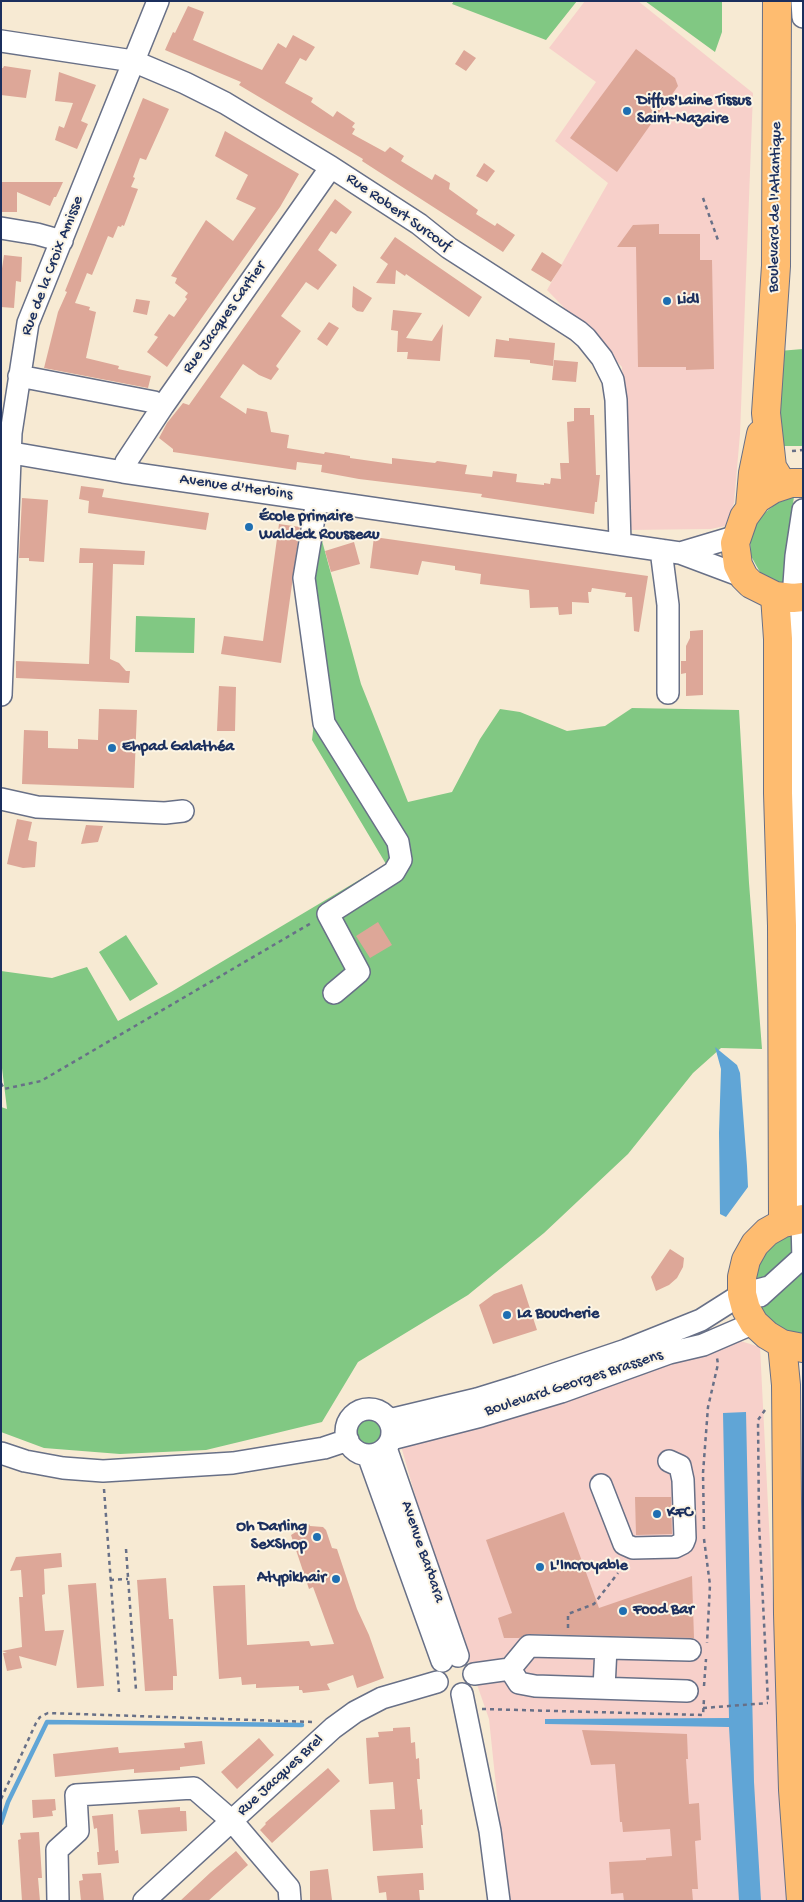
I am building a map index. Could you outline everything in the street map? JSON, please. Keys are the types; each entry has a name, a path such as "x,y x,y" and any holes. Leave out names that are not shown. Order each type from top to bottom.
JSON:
{"main road":[{"name":"Boulevard de l'Atlantique","path":"750,508 752,473 766,413 775,276 777,1"},
{"name":"Boulevard de l'Atlantique","path":"766,413 772,467 793,484"},
{"path":"793,484 764,493 750,508 736,536 736,555 744,577 751,584 790,597 778,639 778,793 782,936 796,1221 767,1232 755,1244 746,1260 742,1277 748,1309 766,1335 792,1346 786,1385 788,1614 793,1790 801,1901"}],"street":[{"name":"Rue de la Croix Amisse","path":"1,695 6,452 28,323 158,1"},
{"path":"802,1 803,16"},
{"name":"Rue Robert Surcouf","path":"1,40 133,61 185,83 225,103 331,167 419,224 449,248 565,322 586,338 602,358 613,380 616,400 620,543"},
{"name":"Rue Jacques Cartier","path":"123,472 126,462 163,406 331,167"},
{"path":"1,228 37,234 62,241"},
{"path":"19,376 154,402 163,406"},
{"name":"Avenue d'Herbins","path":"6,452 123,472 670,551 744,577"},
{"path":"317,500 304,578 324,723 398,842 401,860 394,872 328,914 359,972 334,993"},
{"path":"790,597 803,510"},
{"name":"Avenue d'Herbins","path":"670,551 736,536"},
{"path":"668,693 670,551"},
{"path":"1,799 37,807 165,813 183,811"},
{"path":"796,1221 803,1260"},
{"path":"748,1309 803,1256"},
{"name":"Boulevard Georges Brassens","path":"383,1440 482,1416 561,1392 669,1353 748,1309"},
{"name":"Boulevard Georges Brassens","path":"383,1440 519,1386 626,1350 701,1320 748,1309"},
{"path":"370,1410 378,1411 383,1440 356,1450 348,1440 348,1425 356,1414 370,1410"},
{"path":"1,1453 34,1463 63,1468 103,1471 233,1463 324,1448 348,1440"},
{"name":"Avenue Barbara","path":"383,1440 450,1659"},
{"path":"601,1485 624,1544 633,1548 675,1547 683,1543 685,1538 683,1480 680,1466 669,1460"},
{"path":"474,1674 510,1668 529,1646 701,1650"},
{"path":"604,1688 606,1648"},
{"path":"470,1699 444,1692 437,1682 436,1671 450,1659 469,1662 474,1674 470,1699 490,1831 498,1901"},
{"path":"510,1668 519,1683 535,1686 698,1693"},
{"name":"Rue Jacques Brel","path":"144,1901 333,1728 355,1712 382,1698 437,1682"},
{"path":"58,1901 57,1850 78,1831 76,1795 194,1788 232,1821 289,1888 290,1901"}],"path":[{"path":"703,198 719,243"},
{"path":"1,1083 3,1089 42,1081 328,914"},
{"path":"470,1699 481,1709 703,1715 703,1708 698,1693 701,1650 710,1585 704,1541 703,1473 708,1407 718,1364 716,1355"},
{"path":"103,1471 119,1692"},
{"path":"126,1549 136,1690"},
{"path":"568,1647 568,1614 594,1604 618,1574"},
{"path":"110,1580 128,1579"},
{"path":"703,1708 768,1703"},
{"path":"1,1799 36,1723 40,1716 48,1713 307,1720 333,1728"}],"shaded area":[{"path":"585,1 638,1 753,93 740,434 734,503 725,526 711,529 628,530 622,367 547,290 608,183 555,141 596,82 549,48"},
{"path":"721,1335 760,1347 788,1901 508,1901 489,1719 433,1558 397,1432"}],"green space":[{"path":"454,1 577,1 546,40 452,4"},
{"path":"645,1 722,1 722,32 715,52"},
{"path":"803,349 803,446 779,446 779,351"},
{"path":"794,497 785,557 784,586 761,574 751,556 750,540 753,527 762,515 777,503"},
{"path":"321,537 361,684 408,802 452,792 480,739 500,709 520,712 567,731 605,726 632,708 739,710 749,883 762,1049 721,1048 693,1073 628,1154 544,1233 468,1295 358,1362 322,1422 206,1450 120,1454 44,1448 1,1432 1,1107 7,1109 1,1060 1,971 52,978 87,967 118,1021 171,992 386,864 312,740 316,705 300,587"},
{"path":"136,616 195,618 194,653 135,652"},
{"path":"126,935 158,984 130,1001 99,952"},
{"path":"803,1229 803,1336 791,1334 776,1326 764,1314 757,1299 754,1282 757,1265 765,1250 777,1239"},
{"path":"369,1418 379,1422 383,1432 379,1442 369,1446 359,1442 355,1432 359,1422"}],"water":[{"path":"715,1047 737,1065 740,1073 747,1166 748,1187 726,1217 720,1214 719,1133 721,1069"},
{"path":"746,1412 754,1782 761,1901 739,1901 729,1727 545,1724 545,1719 729,1718 723,1413"}],"building":[{"path":"188,6 204,12 193,40 262,70 278,43 286,48 293,35 315,47 306,61 300,58 285,83 313,98 311,102 333,117 337,111 355,123 352,127 355,129 352,134 385,152 390,147 404,156 401,161 432,180 435,174 450,183 449,189 478,210 476,214 495,226 497,223 515,235 503,252 362,161 363,159 239,85 241,82 165,50"},
{"path":"636,49 675,78 678,86 617,172 570,138"},
{"path":"464,50 476,58 466,71 455,64"},
{"path":"4,66 31,70 26,98 1,95 1,68"},
{"path":"59,72 96,85 81,121 88,124 77,149 55,140 59,126 64,128 73,103 55,101"},
{"path":"143,98 169,109 146,160 140,158 131,187 138,189 124,226 118,226 113,238 108,236 92,275 87,273 75,303 90,307 89,310 96,312 86,358 119,366 118,369 151,376 148,388 44,368 58,312 67,292 65,291"},
{"path":"225,131 299,174 280,207 167,367 147,352 158,337 154,335 169,314 174,317 187,299 185,297 188,293 175,283 177,278 171,276 206,220 233,241 256,208 236,199 248,175 215,156"},
{"path":"484,163 495,171 487,182 476,176"},
{"path":"1,182 63,182 50,206 17,192 17,212 1,212"},
{"path":"335,199 352,212 336,234 331,231 318,250 337,265 318,290 306,282 281,316 301,331 276,366 279,369 271,380 259,375 243,364 220,397 246,414 247,408 267,412 271,432 289,435 287,448 324,454 325,452 392,464 392,458 467,465 465,474 492,477 493,471 517,474 516,482 544,485 544,483 550,484 551,478 561,479 560,463 569,463 567,422 574,421 574,408 590,408 590,415 594,415 596,475 600,475 594,514 481,497 482,494 359,479 321,472 322,465 297,462 296,470 173,452 173,449 159,438 167,423 183,403 189,405"},
{"path":"659,224 659,234 700,234 700,260 712,260 714,369 686,370 686,367 638,367 636,247 617,247 633,225"},
{"path":"395,237 482,297 469,317 406,274 405,276 396,270 395,284 376,283 388,264 380,258"},
{"path":"542,252 562,265 551,282 531,270"},
{"path":"4,255 22,257 21,282 16,281 14,308 1,307 1,275"},
{"path":"353,286 372,298 363,312 357,311 352,307"},
{"path":"136,299 150,301 147,315 133,312"},
{"path":"393,310 422,313 406,338 432,341 443,324 440,361 407,359 408,352 397,352 398,331 391,330"},
{"path":"329,322 339,328 327,346 317,339"},
{"path":"509,338 555,343 553,366 530,363 530,360 494,357 496,339 509,341"},
{"path":"554,360 578,362 576,382 552,380"},
{"path":"81,486 104,489 102,497 209,513 206,530 88,513 89,501 79,499"},
{"path":"22,498 48,500 44,562 29,561 29,558 19,558"},
{"path":"279,524 300,527 281,663 221,654 224,636 263,641"},
{"path":"374,537 648,576 639,632 634,631 632,597 625,597 626,593 592,588 591,592 588,592 589,603 572,602 572,614 559,615 558,607 530,608 529,590 480,584 481,574 455,570 455,566 422,561 418,575 370,568"},
{"path":"354,542 360,564 331,572 325,551"},
{"path":"80,548 145,551 144,565 113,564 110,659 119,663 126,671 130,671 129,683 16,678 16,661 89,664 93,563 79,563"},
{"path":"703,630 703,695 686,696 686,673 681,674 681,661 686,661 686,646 690,638 690,631"},
{"path":"219,686 236,687 235,731 217,731"},
{"name":"Ehpad Galathéa","path":"99,709 137,710 134,788 22,784 24,730 48,731 48,748 78,749 78,739 98,740"},
{"path":"17,819 32,822 28,840 37,842 35,867 23,868 7,864"},
{"path":"86,825 103,826 98,842 81,844"},
{"path":"378,922 392,945 370,958 356,936"},
{"path":"670,1249 684,1258 683,1267 677,1278 669,1285 656,1291 651,1277"},
{"path":"522,1284 537,1330 493,1344 479,1305 494,1294"},
{"path":"635,1497 671,1497 672,1534 636,1535"},
{"path":"564,1512 599,1608 692,1576 694,1638 529,1634 519,1638 504,1638 498,1618 512,1613 486,1540"},
{"path":"309,1524 310,1526 323,1527 326,1530 332,1548 337,1549 357,1609 369,1635 384,1678 357,1688 353,1675 327,1684 330,1690 303,1693 302,1690 299,1690 299,1686 256,1688 256,1684 242,1685 241,1677 219,1679 213,1586 245,1585 247,1645 309,1641 311,1646 334,1644 313,1587 309,1589 291,1535"},
{"path":"61,1553 62,1567 44,1569 45,1594 42,1595 45,1631 64,1630 56,1666 19,1656 22,1668 7,1671 3,1653 7,1653 2,1651 22,1647 19,1597 23,1597 21,1570 10,1571 16,1557"},
{"path":"166,1578 169,1619 173,1619 177,1676 173,1676 173,1690 145,1691 137,1580"},
{"path":"96,1583 104,1686 77,1688 68,1585"},
{"path":"410,1727 411,1743 415,1742 416,1759 419,1758 420,1779 417,1779 420,1810 422,1809 423,1848 373,1851 370,1810 395,1809 393,1782 369,1784 366,1738 379,1737 378,1732 393,1731 393,1728"},
{"path":"582,1730 687,1734 688,1759 686,1759 689,1804 699,1803 701,1840 695,1841 698,1889 692,1889 693,1901 624,1901 623,1893 611,1894 609,1862 646,1860 646,1858 672,1856 670,1829 623,1832 622,1822 620,1822 615,1764 591,1765"},
{"path":"259,1738 274,1755 237,1789 221,1772"},
{"path":"202,1741 205,1764 180,1767 180,1770 134,1773 134,1769 55,1777 53,1754 118,1747 119,1753 185,1748 184,1743"},
{"path":"328,1768 340,1781 272,1843 260,1830 265,1823"},
{"path":"55,1799 56,1810 52,1811 53,1816 33,1818 32,1800"},
{"path":"180,1807 180,1811 186,1811 187,1831 141,1834 138,1810"},
{"path":"113,1814 115,1851 118,1850 119,1863 98,1865 97,1828 94,1829 92,1816"},
{"path":"39,1832 42,1878 38,1878 40,1901 22,1901 18,1840 21,1839 20,1833"},
{"path":"236,1851 248,1865 208,1901 180,1901 211,1872"},
{"path":"328,1869 332,1900 310,1901 310,1871"},
{"path":"101,1873 104,1901 81,1901 79,1881 83,1880 82,1874"},
{"path":"423,1873 424,1890 419,1890 420,1901 387,1901 386,1892 379,1893 377,1876"}],"waterway":[{"path":"1,1823 8,1802 47,1722 302,1725"}],"place":[{"name":"Diffus'Laine Tissus Saint-Nazaire","path":"627,111"},
{"name":"Lidl","path":"667,301"},
{"name":"École primaire Waldeck Rousseau","path":"249,527"},
{"name":"Ehpad Galathéa","path":"112,748"},
{"name":"La Boucherie","path":"507,1315"},
{"name":"KFC","path":"657,1514"},
{"name":"Oh Darling SexShop","path":"317,1537"},
{"name":"L'Incroyable","path":"540,1567"},
{"name":"Atypikhair","path":"336,1579"},
{"name":"Food Bar","path":"623,1611"}]}
